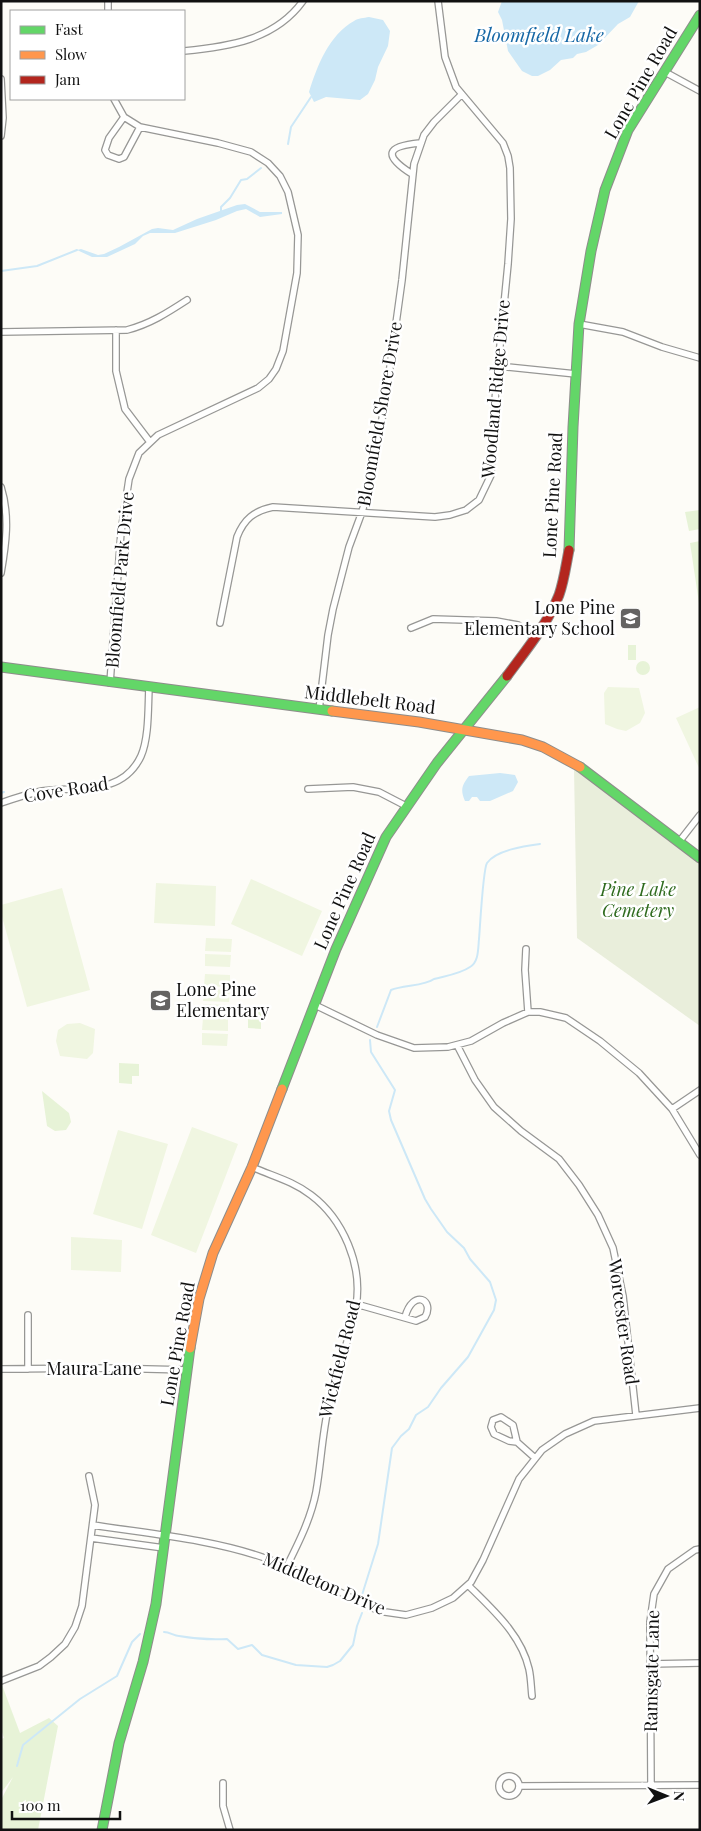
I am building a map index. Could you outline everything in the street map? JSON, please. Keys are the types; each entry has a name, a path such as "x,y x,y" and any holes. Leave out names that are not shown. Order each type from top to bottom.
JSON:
{"street":[{"path":"185,51 238,44 250,40 279,24 296,11 303,1"},
{"path":"438,1 446,58 456,87 461,95"},
{"name":"Lone Pine Road","path":"102,1830 119,1743 153,1622 198,1299 206,1273 252,1167 336,949 386,837 437,762 466,729 535,638 548,617 558,594 566,571 569,548 579,324 591,251 605,190 628,130 700,15"},
{"path":"665,72 700,91"},
{"path":"1,79 1,136"},
{"name":"Bloomfield Shore Drive","path":"319,710 333,609 349,547 370,483 394,340 412,174 420,143 434,122 461,95"},
{"name":"Woodland Ridge Drive","path":"220,623 233,551 242,526 247,519 256,513 273,507 435,517 450,515 466,510 479,500 491,476 492,435 508,264 510,168 503,143 461,95"},
{"name":"Bloomfield Park Drive","path":"110,683 121,532 128,479 138,453 158,435 258,388 276,369 283,351 287,330 297,272 298,242 288,192 280,176 268,163 251,152 218,143 140,127 124,117 115,100"},
{"path":"124,117 108,138 105,150 108,155 118,159 124,157 140,127"},
{"path":"412,174 396,163 393,151 396,147 420,143"},
{"path":"1,332 127,330 145,325 164,316 187,300"},
{"path":"579,324 622,332 662,347 700,358"},
{"path":"116,330 116,371 125,409 150,442"},
{"path":"498,366 576,374"},
{"path":"1,487 5,498 8,522 1,573"},
{"path":"411,628 433,620 496,621 518,625 535,638"},
{"name":"Middlebelt Road","path":"1,667 466,729 522,740 543,747 587,772 700,858"},
{"name":"Cove Road","path":"1,803 43,791 100,788 116,782 128,774 142,755 147,731 149,688"},
{"path":"308,789 354,787 379,792 406,806"},
{"path":"679,842 700,815"},
{"path":"526,949 525,970 528,1012"},
{"path":"315,1005 377,1035 414,1048 448,1048 471,1041 503,1022 528,1012 540,1012 566,1018 600,1041 638,1073 672,1109 700,1155"},
{"name":"Worcester Road","path":"457,1045 474,1080 494,1107 521,1132 559,1160 579,1185 598,1215 613,1248 623,1296 636,1415"},
{"path":"672,1109 700,1090"},
{"name":"Wickfield Road","path":"252,1167 299,1187 312,1195 330,1214 339,1227 352,1256 356,1279 356,1304 323,1429 316,1492 306,1526 288,1566"},
{"path":"356,1304 405,1317"},
{"path":"28,1315 28,1369"},
{"name":"Maura Lane","path":"1,1369 106,1368 188,1370"},
{"name":"Middleton Drive","path":"93,1525 234,1549 288,1566 372,1608 406,1615 432,1608 453,1598 468,1585 483,1560 519,1479 542,1450 565,1434 594,1421 700,1408"},
{"path":"517,1442 509,1441 494,1434 491,1427 493,1420 501,1417 513,1426 517,1442 535,1458"},
{"path":"1,1681 39,1666 51,1657 70,1636 75,1627 82,1606 92,1538 95,1505 89,1476"},
{"path":"92,1538 164,1548"},
{"name":"Ramsgate Lane","path":"651,1785 650,1622 654,1594 668,1569 695,1550 700,1549"},
{"path":"468,1585 498,1614 519,1641 529,1669 532,1696"},
{"path":"650,1664 700,1663"},
{"path":"223,1783 223,1806 230,1830"},
{"path":"519,1786 700,1785"}],"green space":[{"path":"700,510 700,529 689,531 685,512"},
{"path":"700,541 700,603 699,603 690,543"},
{"path":"628,645 636,645 636,660 628,660"},
{"path":"643,661 648,663 650,668 648,673 643,675 638,673 636,668 638,663"},
{"path":"608,687 639,688 645,713 640,723 626,731 605,724 604,693"},
{"path":"700,707 700,770 676,718"},
{"name":"Pine Lake Cemetery","path":"574,769 700,863 700,1026 577,938"},
{"path":"251,879 322,911 302,956 231,924"},
{"path":"156,883 216,886 215,926 154,923"},
{"path":"62,888 90,990 27,1007 1,913 1,905"},
{"path":"206,938 232,939 231,952 205,951"},
{"path":"205,954 231,955 230,967 205,966"},
{"path":"205,974 230,975 230,987 204,986"},
{"path":"204,989 230,990 229,1002 203,1001"},
{"path":"203,1004 229,1005 229,1017 203,1016"},
{"path":"248,1011 261,1011 261,1029 248,1028"},
{"path":"203,1018 228,1019 228,1031 202,1030"},
{"path":"80,1023 95,1029 93,1053 87,1059 60,1056 56,1041 58,1030 67,1024"},
{"path":"202,1033 228,1034 227,1046 202,1045"},
{"path":"119,1063 139,1064 139,1076 132,1076 132,1084 119,1083"},
{"path":"42,1091 69,1113 71,1122 66,1130 55,1131 47,1126"},
{"path":"192,1127 238,1144 196,1253 151,1235"},
{"path":"118,1130 168,1144 142,1229 93,1214"},
{"path":"71,1237 122,1240 121,1272 71,1270"},
{"path":"2,1685 20,1733 49,1718 58,1726 38,1830 1,1830 1,1800 13,1777 1,1793 1,1739 4,1738 1,1729"}],"water":[{"name":"Bloomfield Lake","path":"502,1 639,1 630,17 618,24 598,45 586,52 577,54 573,58 561,60 550,70 538,76 532,76 522,71 508,51 502,20 498,12"},
{"path":"369,17 383,20 390,31 388,46 368,94 360,100 326,97 314,102 309,92 325,52 345,27 354,21"},
{"path":"245,204 260,212 282,212 282,214 260,217 246,209 237,211 175,233 150,233 143,236 135,244 107,257 92,257 77,250 81,249 98,255 104,254 152,229 173,230 197,219"},
{"path":"500,773 515,775 518,782 513,791 490,801 480,801 477,797 472,797 469,801 465,801 462,788 469,776"}],"waterway":[{"path":"288,144 291,127 311,97"},
{"path":"221,211 221,207 230,198 241,180 247,179 261,168"},
{"path":"1,271 37,266 77,250"},
{"path":"377,1027 391,990 425,983 462,971 473,965 477,958 487,863 504,852 519,847 540,844"},
{"path":"362,1595 378,1544 392,1448 409,1429 416,1415 428,1407 441,1388 468,1357 494,1310 496,1300 490,1282 470,1259 464,1248 447,1232 425,1199 391,1120 389,1111 395,1090 371,1052 370,1040"},
{"path":"164,1632 197,1639 227,1639 238,1649 252,1645 262,1655 296,1665 327,1667 340,1661 353,1645 362,1613"},
{"path":"17,1766 23,1745 80,1699 117,1676 132,1642 140,1634"}],"traffic: fast":[{"path":"569,550 579,324 591,251 605,190 628,130 700,15"},
{"path":"1,667 332,711"},
{"path":"282,1089 336,949 386,837 437,763 507,676"},
{"path":"580,767 700,858"},
{"path":"102,1830 119,1743 143,1662 156,1604 190,1348"}],"traffic: slow":[{"path":"332,711 419,722 522,740 543,747 580,767"},
{"path":"190,1348 199,1299 213,1253 252,1167 282,1089"}],"traffic: jam":[{"path":"507,676 536,637 554,606 562,584 569,550"}],"place":[{"name":"Lone Pine Elementary School","path":"631,618"},
{"name":"Lone Pine Elementary","path":"160,1000"}]}
